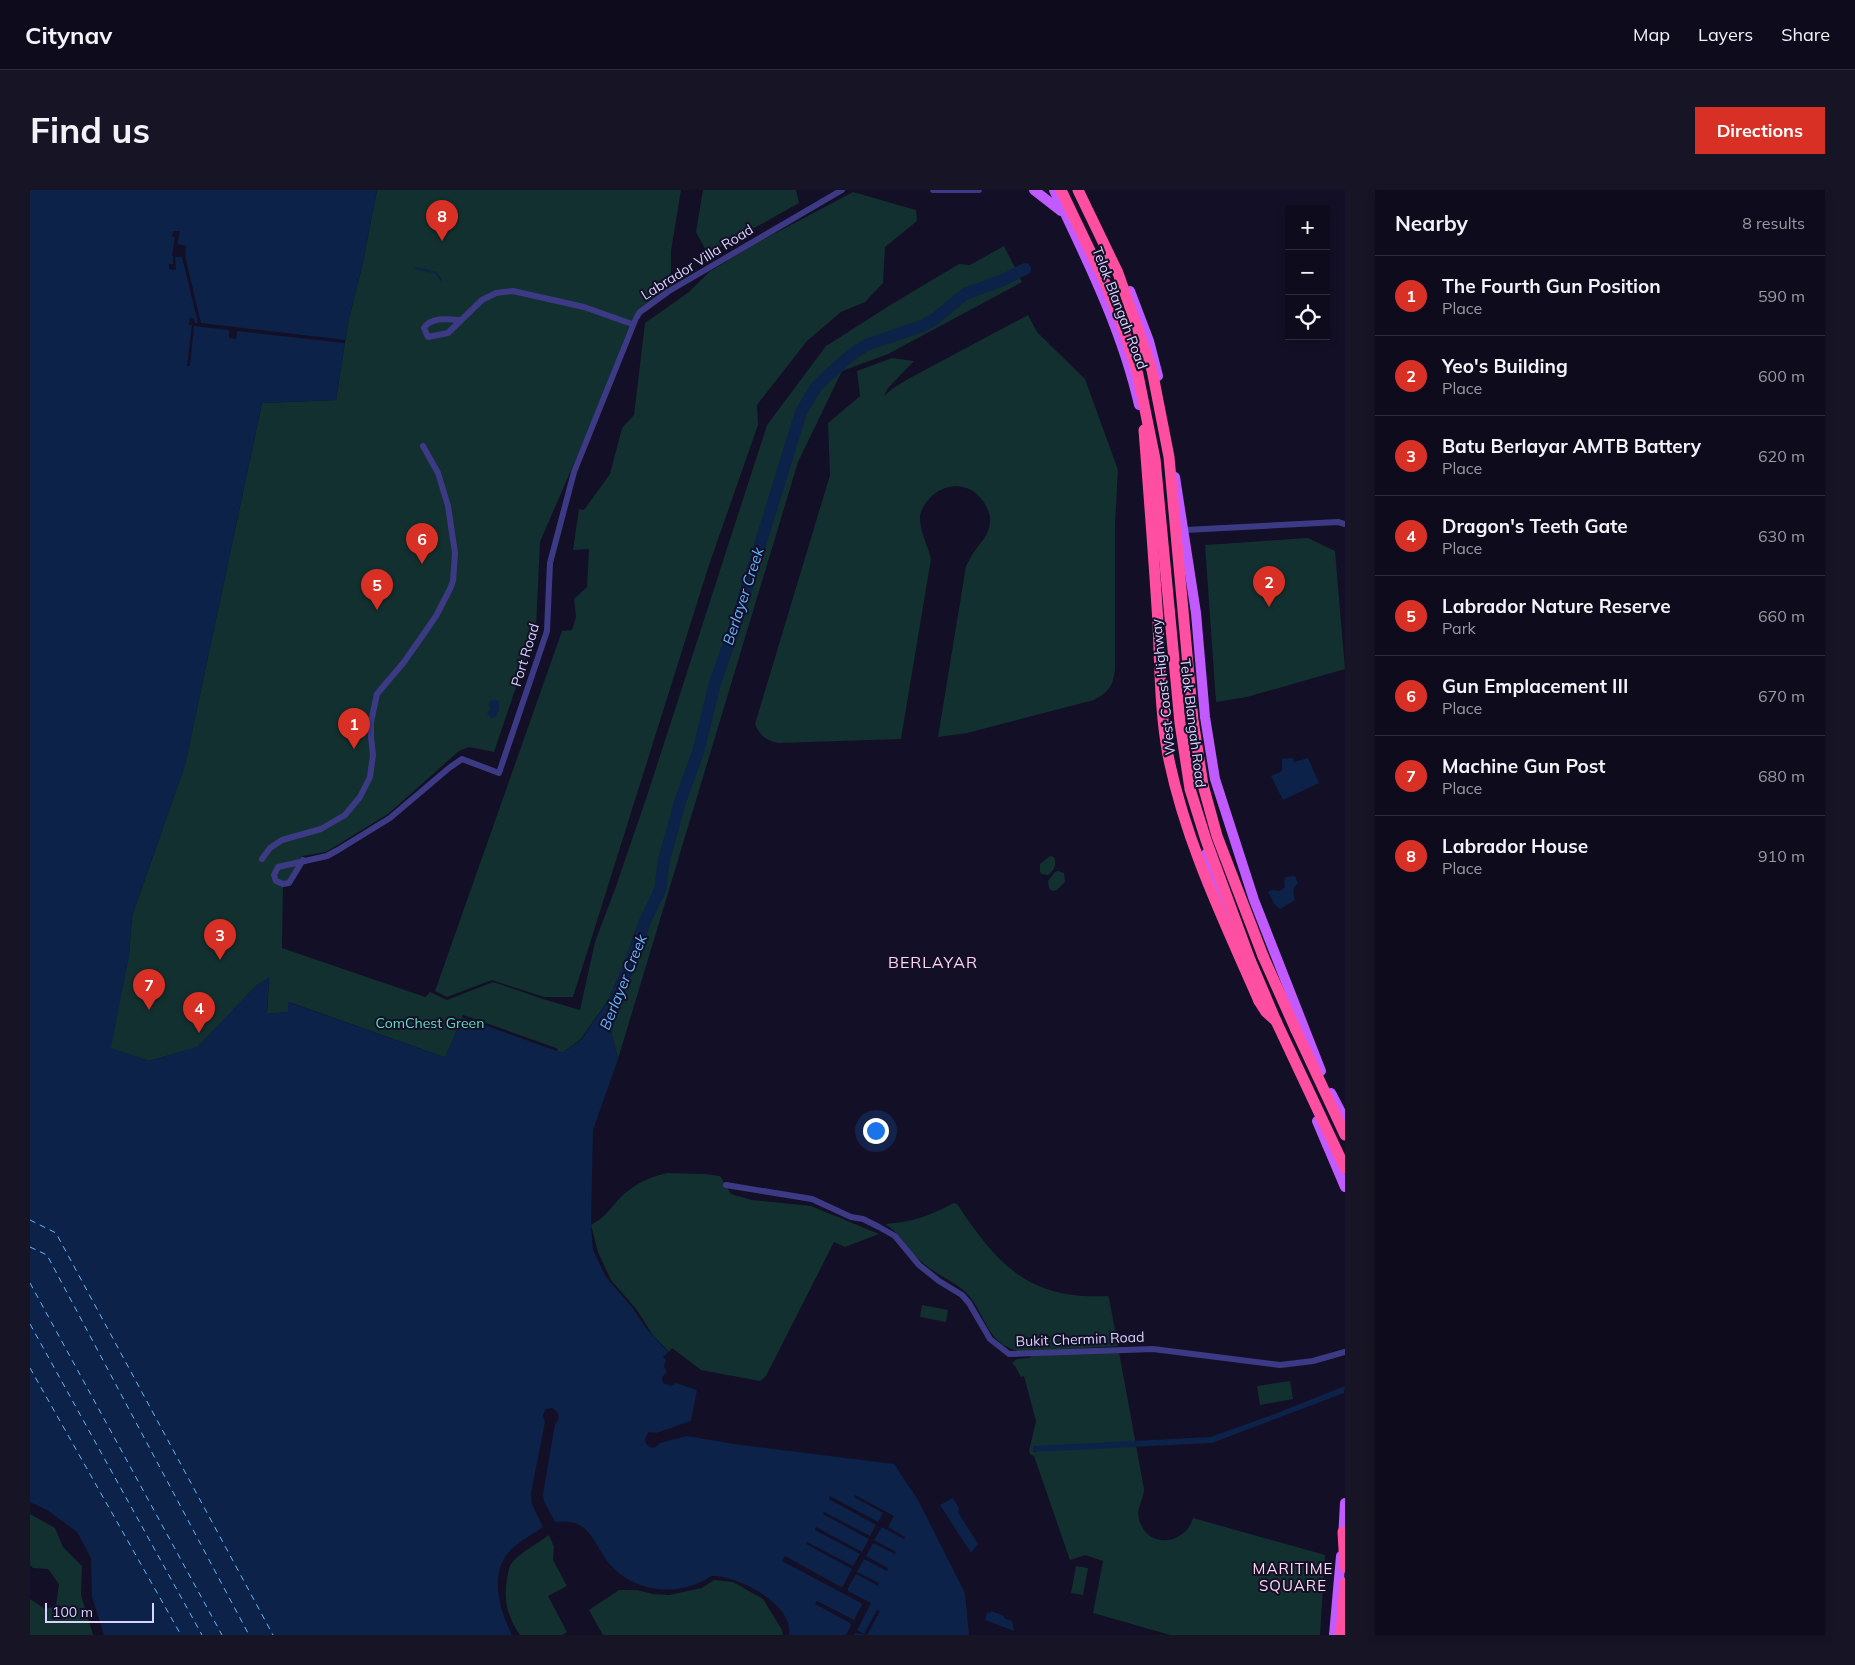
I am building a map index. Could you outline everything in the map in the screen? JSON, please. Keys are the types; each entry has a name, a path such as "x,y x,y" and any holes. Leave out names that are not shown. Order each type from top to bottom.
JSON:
{"highway":[{"name":"West Coast Highway","path":"1061,190 1104,280 1123,327 1138,375 1155,459 1180,723 1190,789 1206,840 1247,951 1276,1021 1345,1168"},
{"name":"West Coast Highway","path":"1083,191 1118,273 1152,370 1169,457 1194,720 1203,785 1217,836 1263,956 1345,1135"},
{"path":"1144,430 1161,692 1168,754 1180,803 1206,878 1259,1000 1266,1012 1276,1021"},
{"path":"1343,1532 1345,1567"},
{"path":"1341,1635 1345,1583"}],"main road":[{"path":"1034,190 1067,217"},
{"name":"Telok Blangah Road","path":"1054,190 1099,287 1132,374 1144,430 1186,788 1212,874 1258,995 1305,1095 1345,1187"},
{"name":"Telok Blangah Road","path":"1083,191 1122,271 1155,360 1185,530 1196,613 1205,717 1215,779 1254,900 1325,1080 1345,1120"},
{"path":"1121,343 1137,337 1149,341"},
{"path":"1173,678 1193,677 1200,672"},
{"path":"1305,1095 1312,1096 1319,1093 1325,1080"},
{"path":"1334,1635 1345,1503"}],"street":[{"name":"Labrador Villa Road","path":"632,324 640,312 669,291 800,213 840,191 846,190"},
{"path":"933,190 979,190"},
{"path":"459,320 442,319 428,323 424,328 428,337 448,333 459,320 482,300 496,293 513,291 584,307 632,324"},
{"name":"Port Road","path":"283,865 327,856 390,818 462,759 499,773 547,631 550,563 574,472 621,358 632,324"},
{"path":"262,859 270,848 282,840 322,829 345,814 360,797 370,777 373,755 371,722 377,694 423,636 450,590 453,581 455,553 448,506 438,472 423,446"},
{"path":"1185,530 1342,523 1345,518"},
{"path":"293,875 290,868 283,865 274,872 276,881 287,884 291,880 303,860"},
{"name":"Bukit Chermin Road","path":"726,1185 812,1199 852,1217 863,1219 895,1236 918,1265 962,1295 990,1339 1009,1354 1152,1348 1280,1365 1312,1361 1345,1352"}],"green space":[{"name":"ComChest Green","path":"377,190 681,190 671,251 671,285 633,317 587,433 540,542 536,628 494,752 469,747 459,751 388,814 326,852 302,856 293,875 283,885 282,948 425,997 430,992 447,1000 493,982 580,1010 595,942 648,793 767,425 826,346 959,264 970,265 1004,246 1022,282 888,354 842,371 798,462 618,1059 611,1031 620,995 614,992 580,1040 562,1053 462,1018 444,1057 289,1002 288,1012 267,1014 269,978 256,986 198,1047 149,1061 110,1048 129,955 132,916 185,765 262,403 336,400 348,323 363,262"},
{"path":"703,190 796,190 799,203 708,254 696,232"},
{"path":"853,192 916,210 917,221 885,247 883,283 865,302 841,312 807,341 757,405 758,425 709,565 573,997 544,997 492,980 447,997 435,991 562,631 572,630 576,617 574,599 587,587 589,549 573,550 579,509 584,510 610,474 622,428 634,415 645,323 689,292 709,272 757,243"},
{"path":"1028,315 1037,332 1085,379 1118,470 1115,524 1115,668 1110,687 1104,694 1094,700 967,733 938,737 966,566 986,535 990,519 986,506 978,495 964,487 950,487 943,489 930,498 920,515 921,528 931,559 901,739 778,743 767,739 761,734 755,724 830,475 828,423 860,396 857,371 892,358 914,361 888,388 884,396 908,379"},
{"path":"1308,538 1335,551 1345,669 1247,697 1216,702 1205,545"},
{"path":"1050,856 1054,857 1054,867 1048,875 1042,874 1040,872 1040,864"},
{"path":"1058,871 1064,873 1065,882 1057,890 1052,891 1049,888 1048,881"},
{"path":"667,1173 720,1176 731,1194 752,1200 811,1206 879,1234 845,1247 834,1242 766,1376 760,1381 701,1370 672,1348 669,1352 652,1334 637,1310 611,1280 598,1252 591,1225 603,1217 623,1195 637,1185"},
{"path":"954,1203 957,1204 987,1245 1002,1261 1036,1285 1056,1292 1080,1296 1108,1296 1118,1346 1021,1352 1001,1343 990,1330 970,1297 954,1283 923,1263 896,1233 885,1224 921,1218"},
{"path":"922,1305 948,1310 946,1322 920,1317"},
{"path":"1119,1352 1144,1489 1138,1515 1143,1529 1157,1539 1174,1539 1189,1527 1193,1518 1325,1555 1320,1635 1170,1635 1093,1613 1103,1561 1085,1555 1070,1560 1034,1456 1029,1451 1036,1421 1024,1376 1021,1377 1012,1363 1017,1359 1032,1356"},
{"path":"1290,1381 1293,1399 1260,1405 1257,1386"},
{"path":"30,1514 55,1528 63,1547 82,1566 81,1595 93,1635 30,1635 30,1599 45,1609 56,1606 59,1584 48,1569 33,1568 30,1565"},
{"path":"549,1535 554,1547 553,1560 567,1586 548,1596 567,1632 562,1635 520,1635 507,1609 506,1587 509,1570 511,1564 519,1556"},
{"path":"1076,1566 1088,1568 1083,1595 1071,1593"},
{"path":"714,1580 733,1582 763,1599 782,1630 783,1635 603,1635 589,1610 619,1590 637,1590 669,1595 702,1588"}],"water":[{"path":"30,190 377,190 363,262 348,323 336,400 262,403 185,765 132,916 129,955 111,1048 149,1061 197,1047 256,986 269,977 267,1014 288,1012 288,1002 444,1057 462,1017 562,1053 581,1040 614,992 620,995 611,1031 618,1059 593,1130 591,1225 593,1250 606,1277 632,1307 646,1328 668,1352 663,1357 666,1360 664,1366 667,1372 662,1377 663,1383 671,1386 676,1383 697,1390 691,1421 656,1433 649,1432 645,1438 646,1444 654,1448 660,1443 687,1436 734,1444 894,1464 918,1500 965,1593 969,1635 789,1635 788,1624 783,1613 773,1602 735,1580 711,1576 699,1583 685,1587 657,1589 643,1586 630,1580 608,1562 585,1529 572,1522 555,1522 544,1501 543,1494 555,1424 559,1418 553,1408 546,1409 543,1415 545,1422 531,1493 532,1504 543,1527 520,1542 508,1553 502,1562 499,1572 498,1594 500,1605 512,1635 104,1635 92,1597 91,1558 77,1532 47,1510 30,1502"},
{"path":"490,701 499,701 499,710 496,717 491,718 487,713 491,710 488,704"},
{"path":"1293,758 1294,762 1308,758 1319,783 1283,800 1271,776 1282,771 1282,759"},
{"path":"1295,876 1298,883 1294,891 1295,900 1280,909 1275,905 1268,892 1272,890 1280,891 1285,887 1284,881 1286,877"},
{"path":"1345,1386 1344,1393 1212,1443 1033,1452 1033,1446 1210,1437"},
{"path":"953,1498 959,1508 958,1512 978,1544 971,1553 940,1505"},
{"path":"991,1611 1012,1621 1014,1631 985,1620 987,1612 990,1613"}],"pier":[{"path":"173,231 180,231 177,244 186,246 185,256 201,323 345,340 345,343 237,331 236,339 229,338 229,330 194,326 190,366 187,366 192,325 189,325 190,318 193,318 195,323 198,323 182,257 175,257 176,270 169,269 169,264 173,264 172,256 175,237 172,236"},
{"path":"463,1015 558,1049 557,1051 462,1017"},
{"path":"855,1495 894,1516 888,1527 905,1537 904,1539 882,1527 874,1540 896,1552 895,1554 873,1543 866,1556 888,1568 887,1571 864,1559 857,1572 879,1583 878,1586 856,1574 848,1588 848,1591 871,1603 857,1630 864,1634 877,1610 880,1611 867,1635 855,1633 854,1635 846,1635 851,1625 850,1623 815,1604 817,1601 854,1620 862,1605 861,1603 782,1561 785,1556 841,1587 843,1586 852,1569 806,1544 807,1542 853,1566 860,1554 815,1530 816,1527 862,1552 869,1539 823,1514 824,1512 870,1536 876,1525 829,1499 830,1496 878,1522 883,1513 854,1497"}],"waterway":[{"path":"416,268 436,273 441,280"},
{"name":"Berlayer Creek","path":"611,1008 630,964 645,921 660,890 664,860 680,802 698,752 715,683 735,626 801,412 816,387 851,355 866,345 922,326 936,318 965,294 1003,280 1025,269"}],"ferry route":[{"path":"30,1220 56,1233 273,1635"},
{"path":"30,1247 47,1255 249,1635"},
{"path":"30,1283 222,1635"},
{"path":"30,1324 202,1635"},
{"path":"30,1368 181,1635"}],"place":[{"name":"Labrador House","path":"442,241"},
{"name":"Gun Emplacement III","path":"422,564"},
{"name":"Yeo's Building","path":"1269,607"},
{"name":"Labrador Nature Reserve","path":"377,610"},
{"name":"The Fourth Gun Position","path":"354,749"},
{"name":"Batu Berlayar AMTB Battery","path":"220,960"},
{"name":"Machine Gun Post","path":"149,1010"},
{"name":"Dragon's Teeth Gate","path":"199,1033"}],"district":[{"name":"BERLAYAR","path":"933,962"},
{"name":"MARITIME SQUARE","path":"1293,1576"}]}
